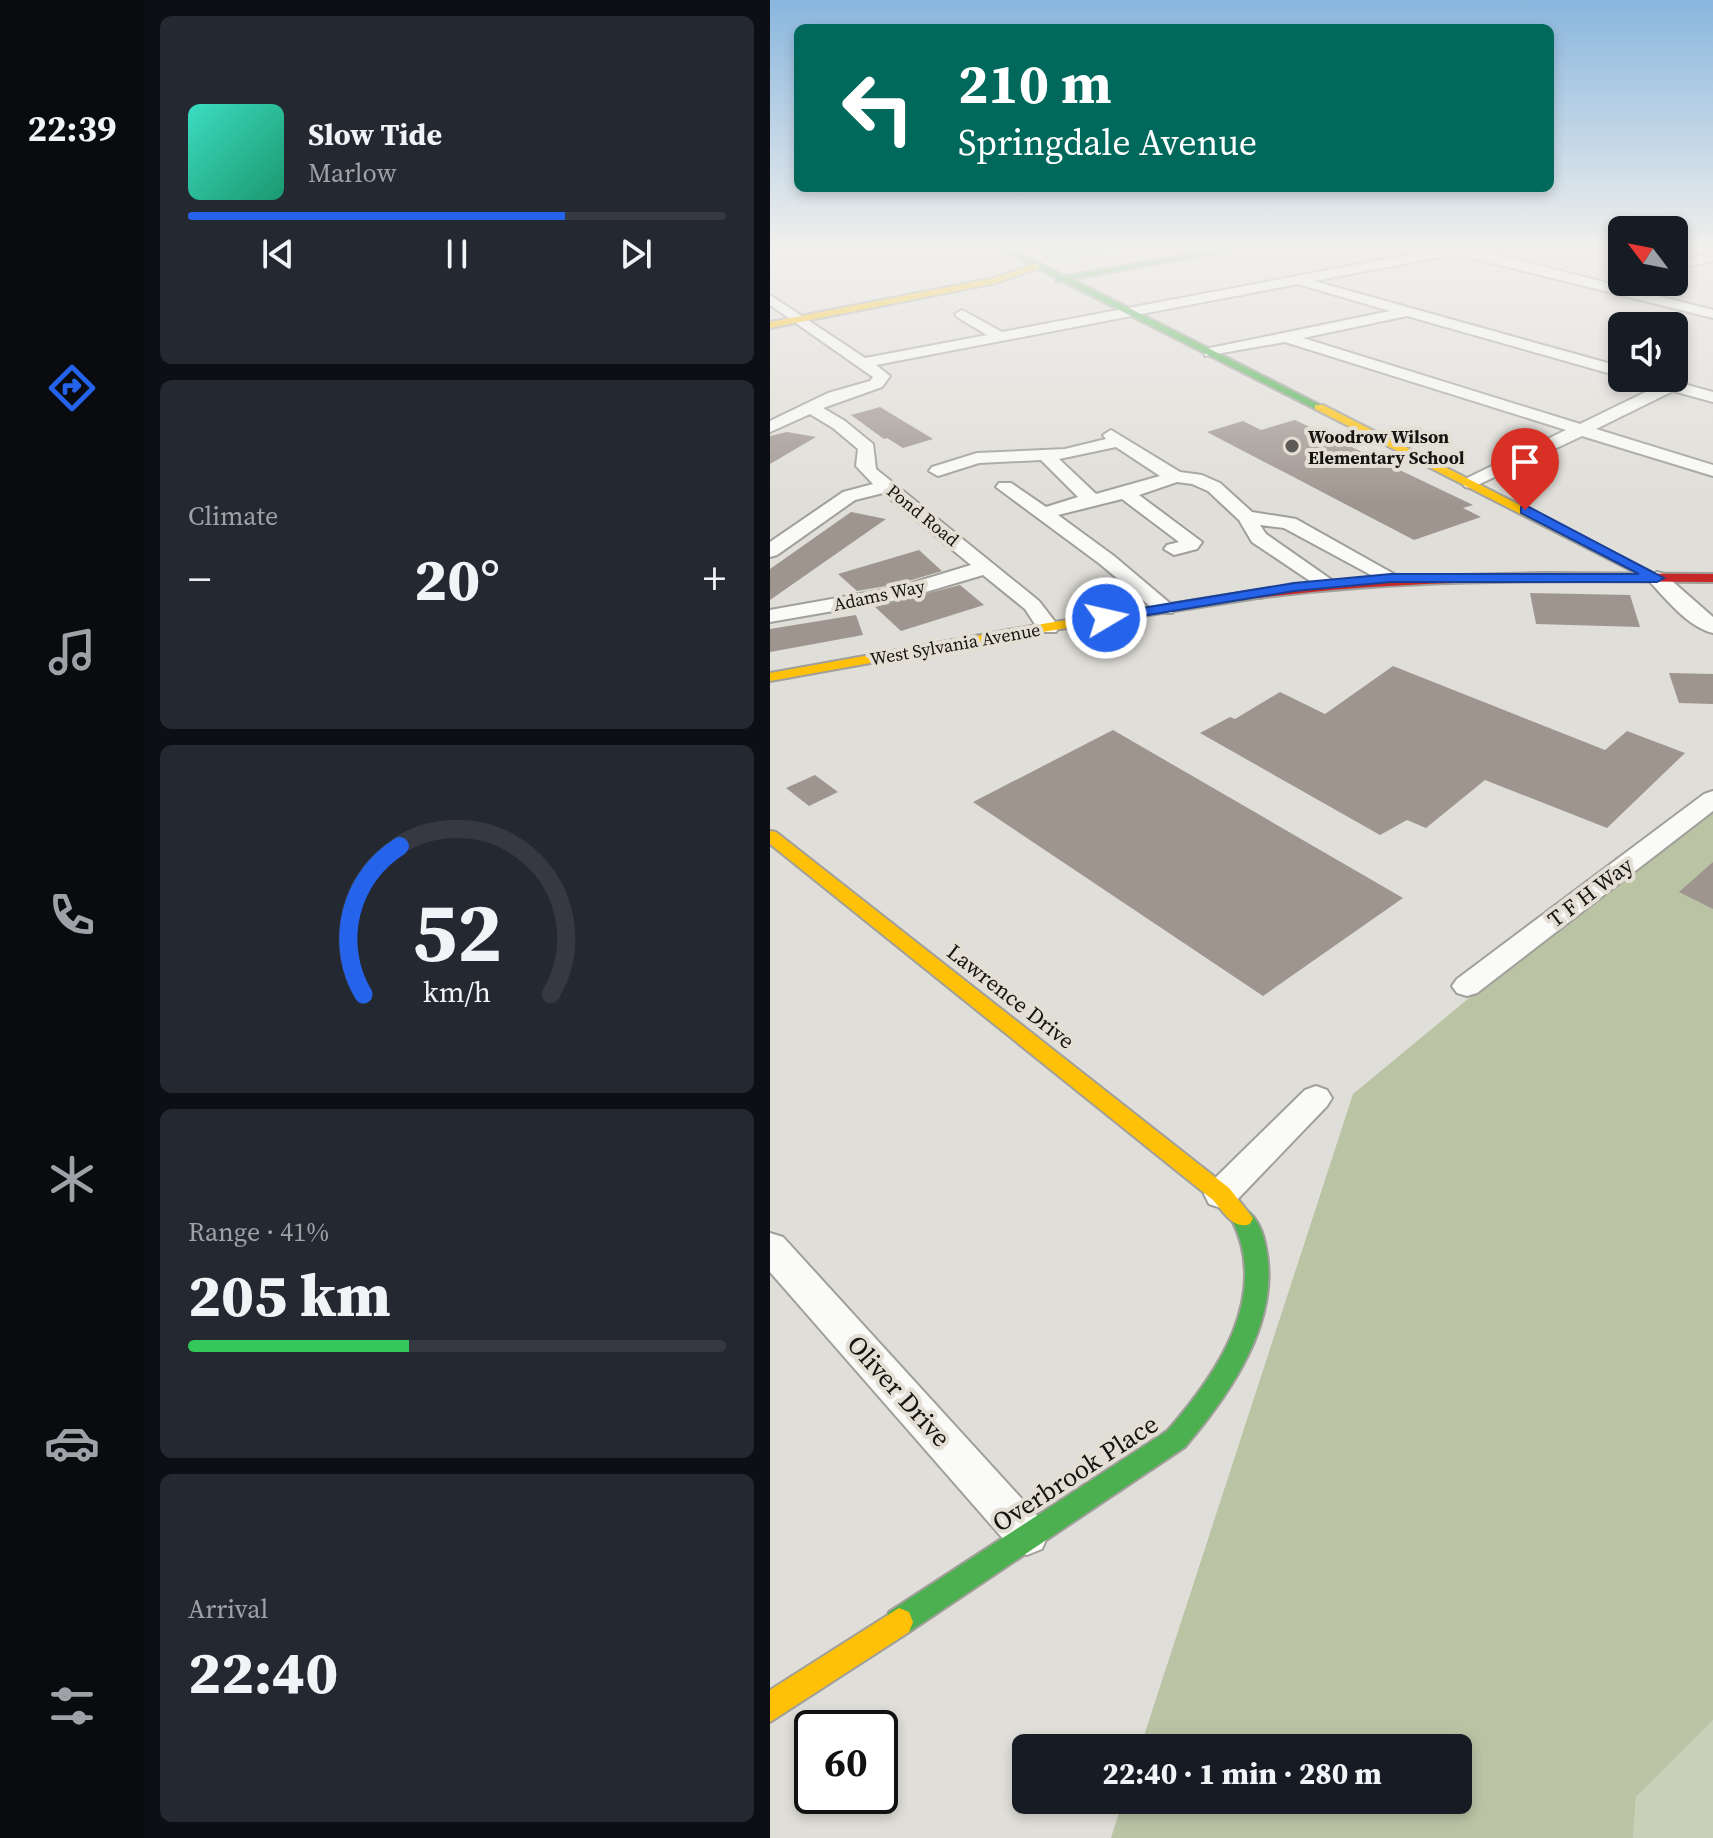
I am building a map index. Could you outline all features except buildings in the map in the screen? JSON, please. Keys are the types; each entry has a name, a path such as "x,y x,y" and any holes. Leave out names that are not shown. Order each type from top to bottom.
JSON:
{"street":[{"path":"770,427 834,396 876,384 882,376 824,334"},
{"path":"996,334 1001,337"},
{"path":"866,362 1018,334"},
{"path":"1173,334 1657,578 1713,627"},
{"path":"1210,353 1300,334"},
{"path":"1489,334 1608,368"},
{"path":"1285,337 1713,471"},
{"path":"1688,390 1713,397"},
{"path":"1471,483 1659,392"},
{"name":"Pond Road","path":"807,407 823,413 867,448 867,471 1032,605 1048,627"},
{"path":"938,471 977,458 1065,454 1115,438 1154,466 1176,477 1196,479 1214,487 1246,517 1259,538 1326,583"},
{"path":"1047,456 1068,480 1092,500"},
{"path":"1047,513 1176,477"},
{"path":"770,551 849,496 887,486"},
{"path":"1005,487 1047,513 1165,609"},
{"path":"1125,493 1192,542 1174,549"},
{"path":"1246,517 1289,523 1391,578"},
{"path":"778,522 805,526"},
{"name":"Adams Way","path":"770,616 888,596 987,567"},
{"name":"West Sylvania Avenue","path":"770,677 1048,627 1326,583 1391,578 1713,578"},
{"name":"T F H Way","path":"1467,986 1713,799"},
{"name":"Lawrence Drive","path":"770,836 1221,1194"},
{"path":"1221,1194 1316,1098"},
{"name":"Overbrook Place","path":"770,1707 1176,1439 1207,1406 1234,1365 1252,1312 1256,1259 1251,1231 1221,1194"},
{"name":"Oliver Drive","path":"770,1247 1027,1535"}],"green space":[{"path":"1713,809 1713,1720 1636,1797 1633,1838 1111,1838 1119,1814 1472,1814 1472,1734 1145,1734 1353,1094 1532,946"},
{"path":"1713,1720 1713,1838 1633,1838 1636,1797"}],"traffic: fast":[{"path":"1173,334 1319,407"},
{"path":"899,1622 1176,1439 1221,1382 1250,1318 1256,1256 1252,1236 1242,1218"}],"traffic: slow":[{"path":"1319,407 1657,578"},
{"path":"770,677 1048,627 1259,594"},
{"path":"770,836 1221,1194 1242,1218"},
{"path":"770,1707 899,1622"}],"traffic: jam":[{"path":"1259,594 1315,586 1429,578 1713,578"}],"place":[{"name":"Woodrow Wilson Elementary School","path":"1292,446"}],"route":[{"path":"1106,618 1294,587 1391,578 1657,578 1525,510"}]}
